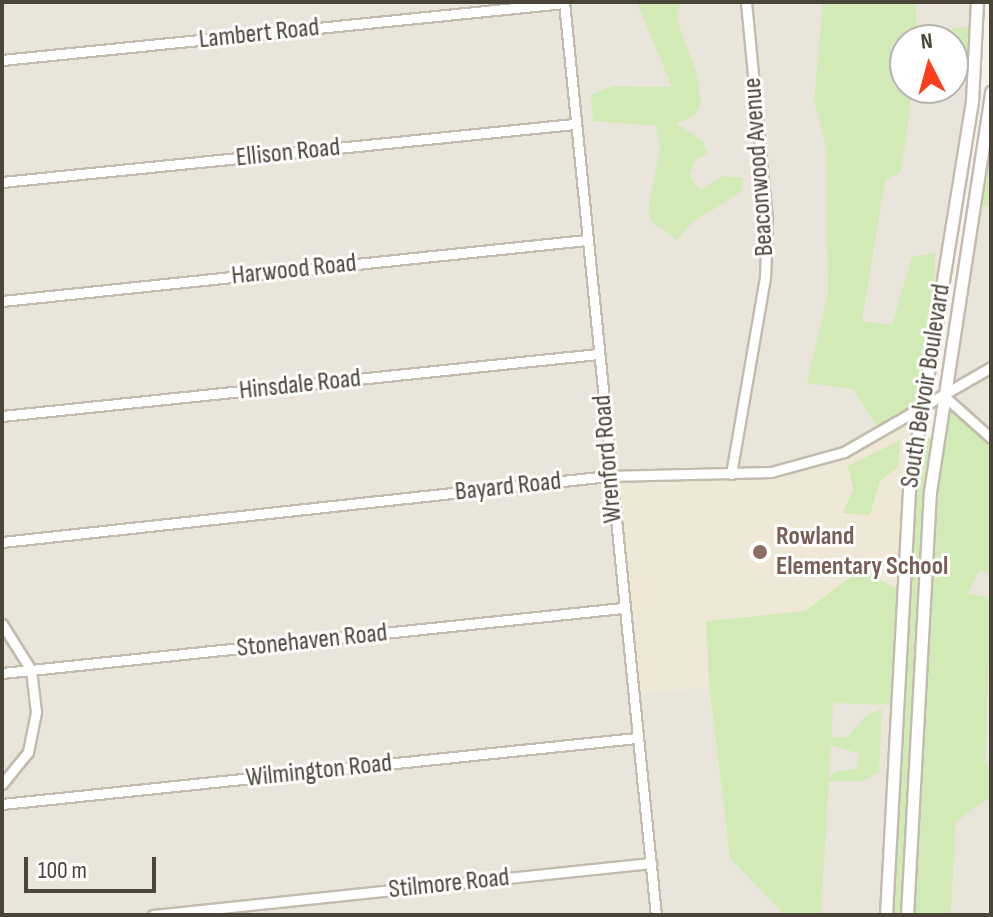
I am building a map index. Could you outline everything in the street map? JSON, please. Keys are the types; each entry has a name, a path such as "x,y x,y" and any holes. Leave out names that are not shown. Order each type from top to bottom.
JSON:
{"street":[{"name":"Lambert Road","path":"2,60 564,2"},
{"name":"Wrenford Road","path":"564,2 609,476 656,915"},
{"name":"Beaconwood Avenue","path":"731,474 765,278 767,220 746,2"},
{"name":"South Belvoir Boulevard","path":"886,915 905,535 922,408 972,101 977,2"},
{"name":"South Belvoir Boulevard","path":"907,915 921,591 944,396 991,92"},
{"name":"Ellison Road","path":"2,182 574,124"},
{"name":"Harwood Road","path":"2,301 586,240"},
{"name":"Hinsdale Road","path":"2,416 598,354"},
{"name":"Bayard Road","path":"2,542 609,476 731,474 813,464 844,452 991,367"},
{"path":"944,396 991,438"},
{"name":"Stonehaven Road","path":"2,673 623,608"},
{"path":"2,624 31,670 36,696 34,732 21,764 2,784"},
{"name":"Wilmington Road","path":"2,804 636,738"},
{"name":"Stilmore Road","path":"153,915 651,863"}],"shaded area":[{"path":"2,2 977,2 975,58 969,99 969,24 889,24 889,104 968,104 943,278 894,426 632,696 709,686 730,859 785,915 2,915"},
{"path":"974,206 991,207 991,438 944,396"},
{"name":"Rowland Elementary School","path":"922,408 901,590 860,570 805,611 707,621 709,686 632,696 609,476 731,474 813,464"},
{"path":"991,550 991,915 951,915 968,593"},
{"path":"833,702 896,705 886,915 821,915"}],"green space":[{"path":"637,2 680,2 677,19 697,75 701,104 694,116 676,124 702,140 708,153 696,160 689,174 700,191 723,176 743,178 742,191 692,223 677,240 652,222 648,212 660,148 656,126 593,121 591,95 613,86 672,87"},
{"path":"823,2 915,2 917,24 889,24 889,104 910,104 901,172 885,180 862,321 892,325 912,257 935,253 935,330 922,408 881,433 853,389 807,383 828,292 826,146 814,101"},
{"path":"991,92 991,207 974,206"},
{"path":"944,396 991,438 991,574 980,570 968,593 991,598 985,763 991,769 991,796 956,822 951,915 907,915 919,635"},
{"path":"922,437 933,438 918,586 903,915 892,915 906,574"},
{"path":"900,440 899,466 880,481 870,515 843,513 853,489 848,466"},
{"path":"860,570 901,590 896,705 833,703 832,737 847,737 868,714 882,709 879,772 863,781 829,781 821,915 785,915 730,859 709,686 706,621 805,611","holes":["831,745 860,754 856,769 836,771 829,779"]}],"place":[{"name":"Rowland Elementary School","path":"760,552"}]}
